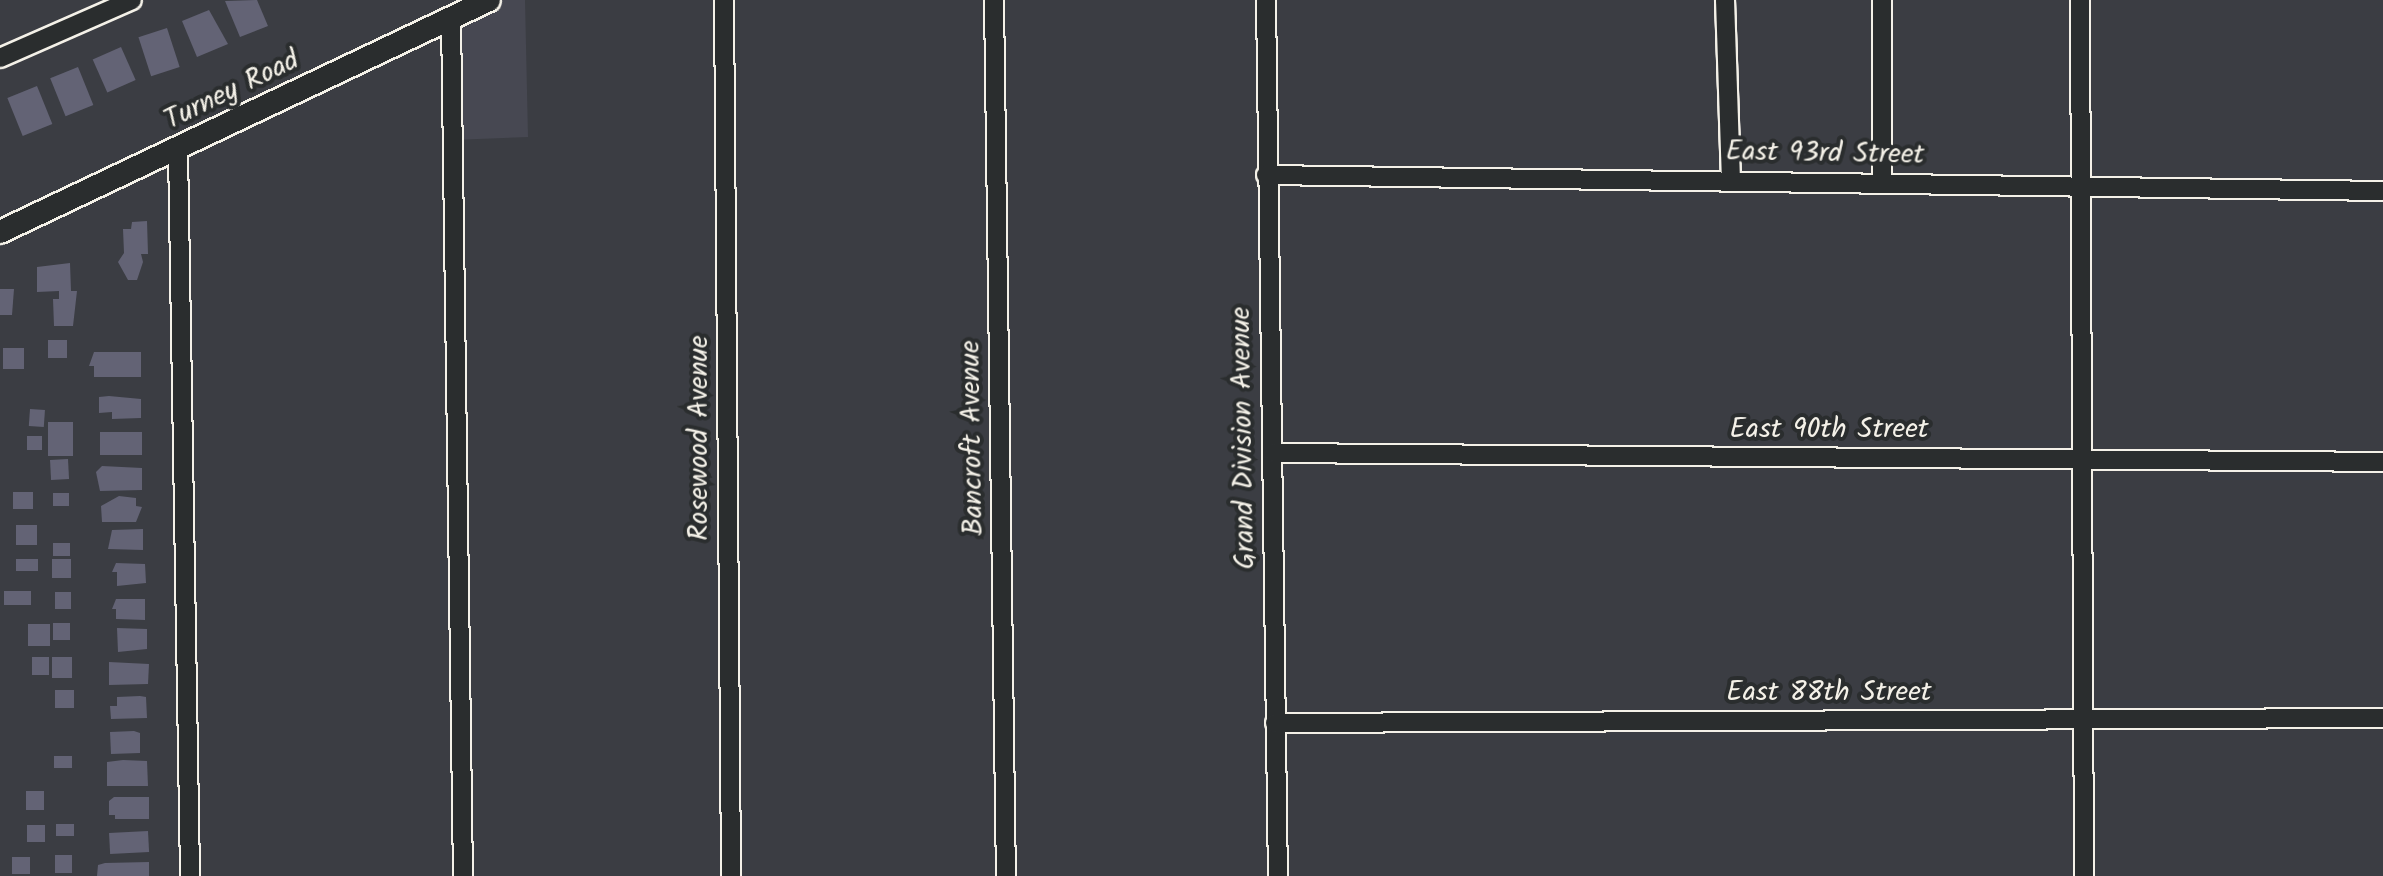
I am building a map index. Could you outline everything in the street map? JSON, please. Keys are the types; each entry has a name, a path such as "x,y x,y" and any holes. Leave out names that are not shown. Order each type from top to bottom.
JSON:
{"main road":[{"name":"Turney Road","path":"0,232 490,0"}],"street":[{"path":"0,58 132,0"},
{"name":"Rosewood Avenue","path":"724,0 732,876"},
{"name":"Bancroft Avenue","path":"994,0 1006,876"},
{"name":"Grand Division Avenue","path":"1266,0 1278,876"},
{"path":"1725,0 1731,180"},
{"path":"1882,0 1882,183"},
{"path":"2080,0 2084,187 2084,876"},
{"path":"450,18 463,876"},
{"path":"178,150 190,876"},
{"name":"East 93rd Street","path":"1266,175 2383,192"},
{"name":"East 90th Street","path":"1274,454 2383,462"},
{"name":"East 88th Street","path":"1275,723 2383,718"}],"shaded area":[{"path":"489,0 525,0 528,137 452,140 451,18"}],"building":[{"path":"257,0 268,26 240,37 225,1"},
{"path":"209,10 228,44 197,57 182,21"},
{"path":"167,28 180,67 151,76 138,37"},
{"path":"121,47 136,80 107,92 93,60"},
{"path":"78,67 93,105 66,116 50,78"},
{"path":"37,86 52,124 23,136 7,98"},
{"path":"147,221 148,254 141,254 143,262 137,280 128,280 118,262 124,253 123,229 131,229 132,222"},
{"path":"70,263 71,291 77,291 73,326 54,326 53,299 59,299 59,291 37,292 37,267"},
{"path":"0,289 14,289 12,315 0,315"},
{"path":"48,340 67,340 67,358 48,358"},
{"path":"3,348 24,348 24,369 3,369"},
{"path":"94,352 141,352 141,377 94,377 94,366 89,366"},
{"path":"99,397 141,399 141,418 112,419 112,412 99,413"},
{"path":"30,409 45,410 44,427 29,426"},
{"path":"48,422 73,422 73,456 48,456"},
{"path":"100,432 142,432 142,455 100,455"},
{"path":"27,436 42,436 42,450 27,450"},
{"path":"68,459 69,479 51,480 50,460"},
{"path":"102,466 142,468 142,490 100,491 96,472"},
{"path":"13,492 33,492 33,509 13,509"},
{"path":"53,493 69,493 69,506 53,506"},
{"path":"119,496 136,498 136,506 142,507 136,522 102,522 101,506"},
{"path":"16,525 37,525 37,545 16,545"},
{"path":"143,529 143,550 108,549 112,530"},
{"path":"53,543 70,543 70,556 53,556"},
{"path":"16,559 38,559 38,571 16,571"},
{"path":"52,559 71,559 71,578 52,578"},
{"path":"116,563 145,564 146,583 117,586 117,572 112,572"},
{"path":"4,591 31,591 31,605 4,605"},
{"path":"55,592 71,592 71,609 55,609"},
{"path":"116,599 145,599 145,620 116,619 116,609 112,609"},
{"path":"53,623 70,623 70,640 53,640"},
{"path":"28,624 50,624 50,646 28,646"},
{"path":"117,628 147,629 147,649 118,652"},
{"path":"32,657 49,657 49,675 32,675"},
{"path":"52,657 72,657 72,678 52,678"},
{"path":"109,662 149,664 148,684 109,685"},
{"path":"55,690 74,690 74,708 55,708"},
{"path":"117,697 146,697 147,718 111,719 110,706 117,706"},
{"path":"110,732 140,733 140,753 111,754"},
{"path":"54,756 72,756 72,768 54,768"},
{"path":"147,761 148,786 107,786 107,762"},
{"path":"26,791 44,791 44,810 26,810"},
{"path":"114,797 149,797 149,819 115,819 115,815 109,815 109,801"},
{"path":"56,824 74,824 74,836 56,836"},
{"path":"27,825 45,825 45,842 27,842"},
{"path":"148,831 149,852 110,854 109,833"},
{"path":"55,855 72,855 72,873 55,873"},
{"path":"12,857 30,857 30,874 12,874"},
{"path":"149,862 149,876 97,876 98,865 105,863"}]}
